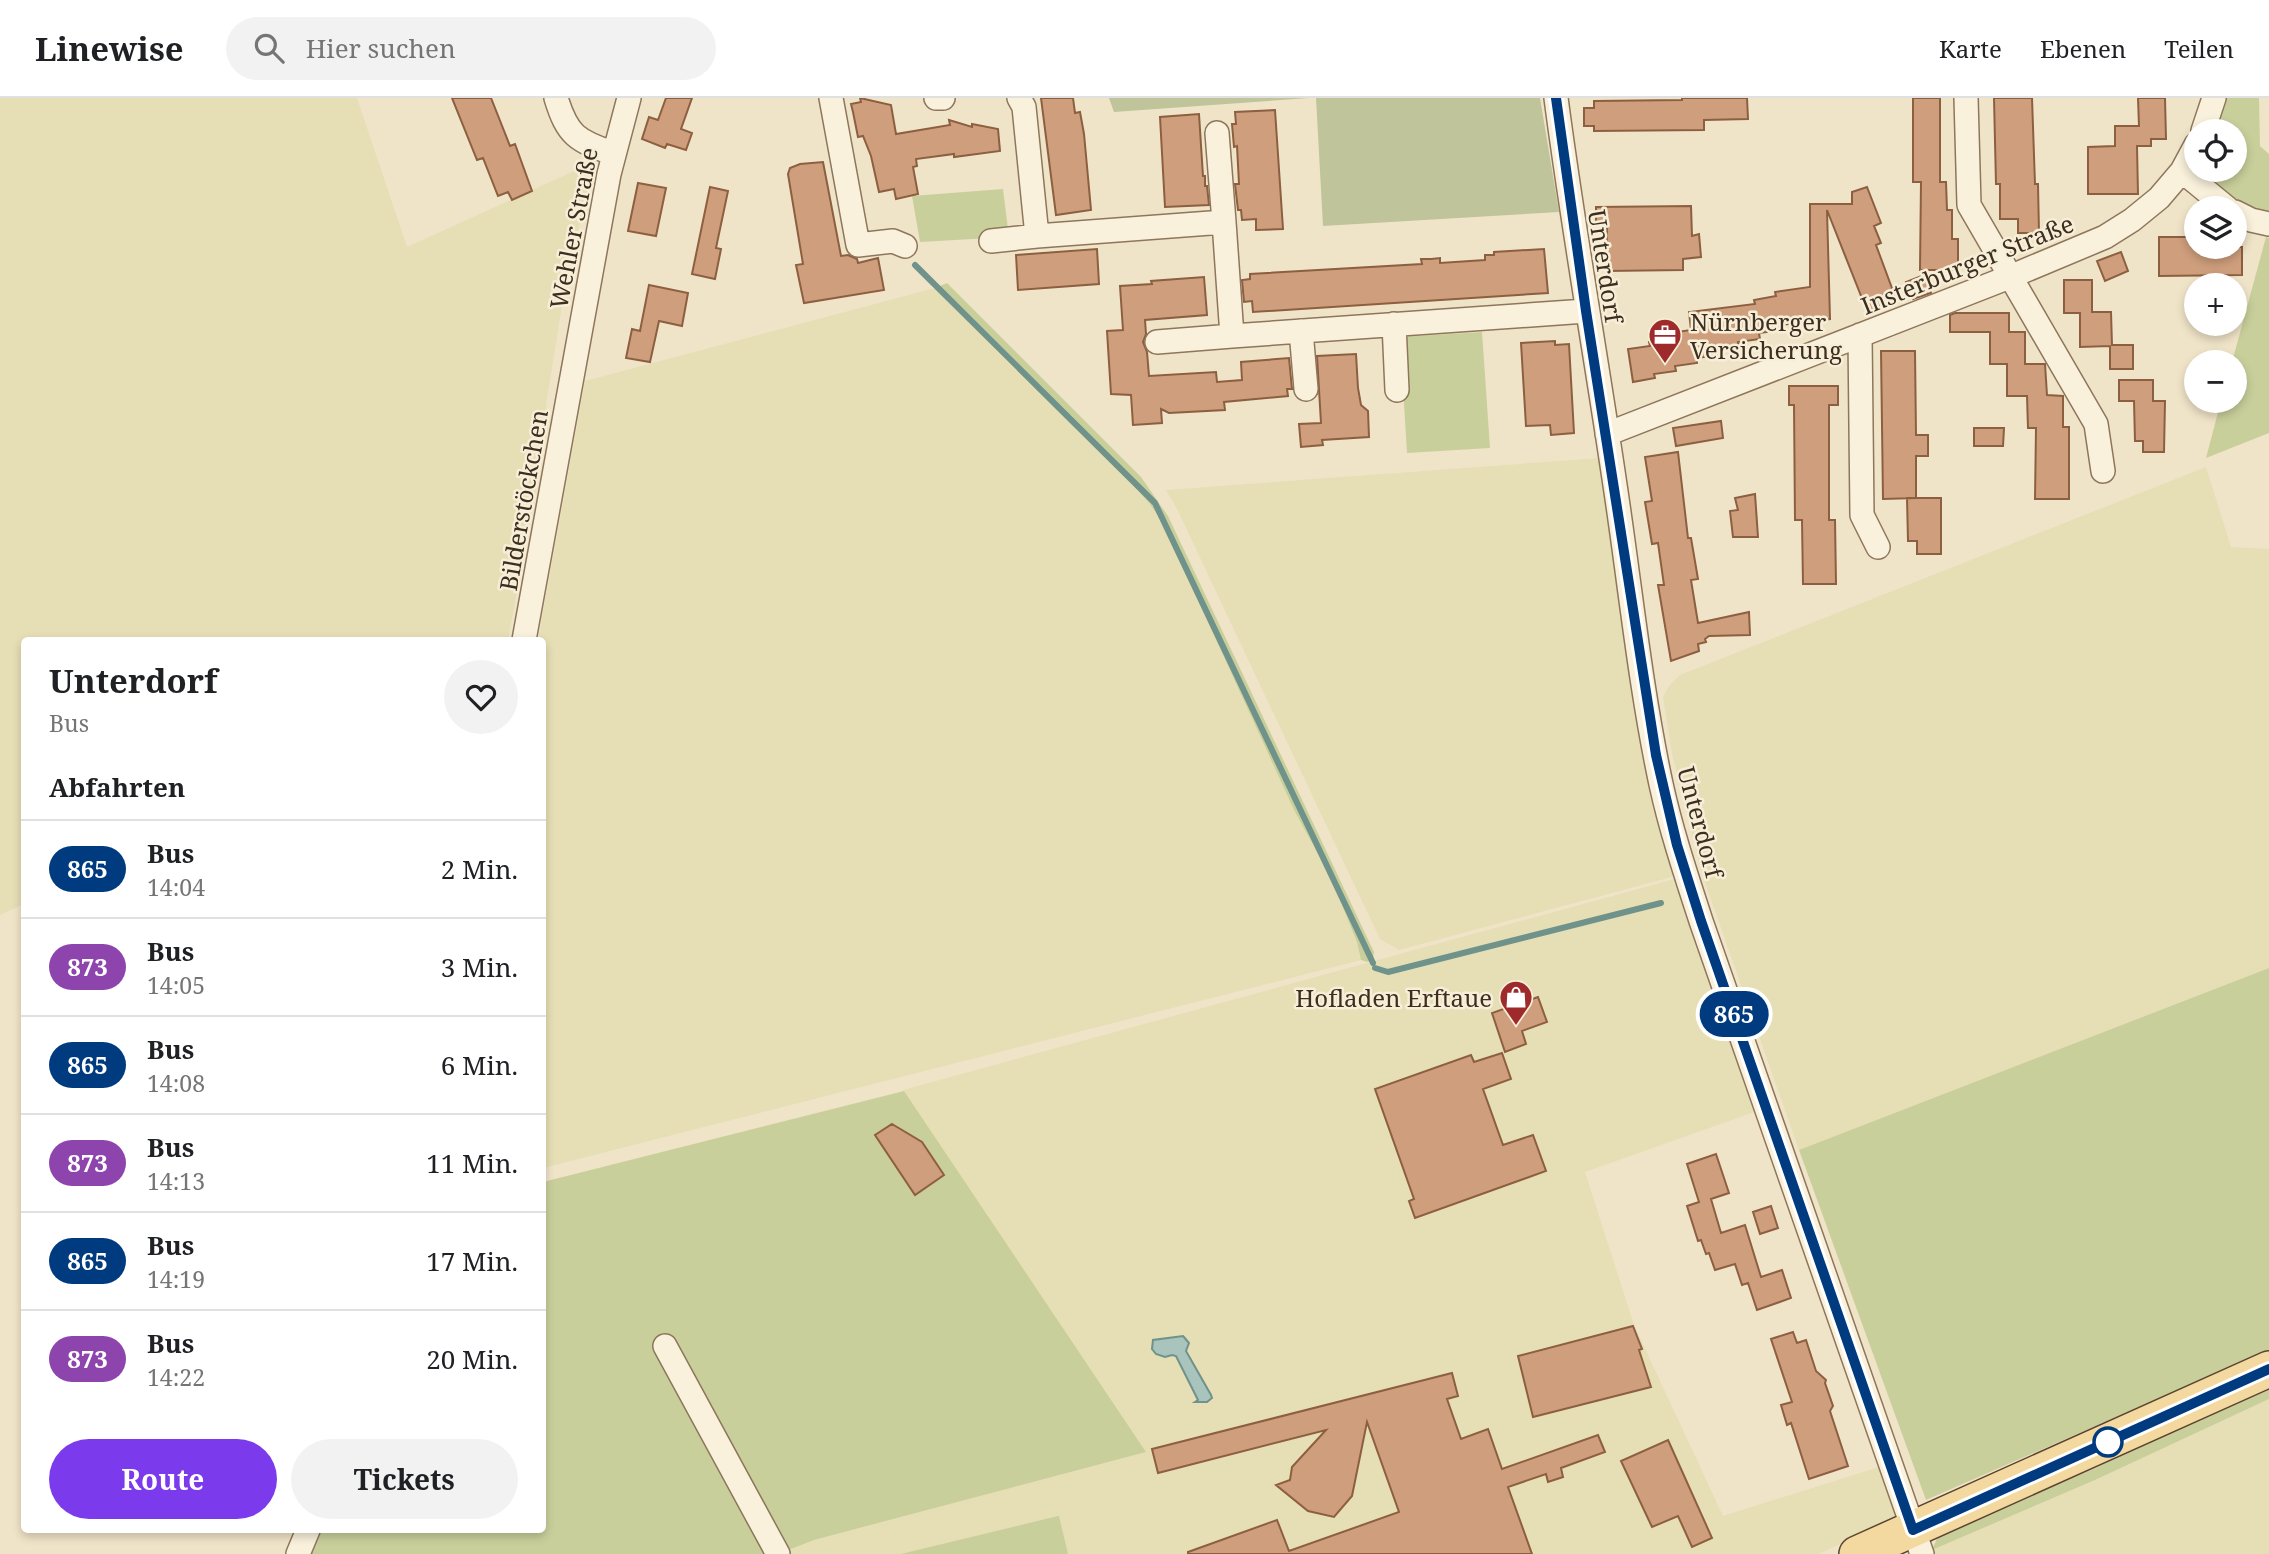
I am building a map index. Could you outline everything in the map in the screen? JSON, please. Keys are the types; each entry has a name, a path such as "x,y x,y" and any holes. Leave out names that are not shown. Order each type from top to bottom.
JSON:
{"main road":[{"path":"1857,1554 1918,1542 2269,1369"}],"street":[{"path":"556,98 565,123 573,134 586,143 614,154"},
{"name":"Wehler Straße","path":"573,370 614,154 629,98"},
{"path":"831,98 858,245 892,241 905,246"},
{"path":"936,98 943,98"},
{"path":"1019,98 1024,107 1037,236"},
{"name":"Unterdorf","path":"1556,98 1586,311 1656,755 1677,845 1918,1542"},
{"path":"1966,98 1969,205 2096,424 2103,471"},
{"path":"2207,119 2214,98"},
{"path":"1217,133 1232,336"},
{"name":"Insterburger Straße","path":"1607,434 2095,241 2123,226 2159,198 2184,168"},
{"path":"2182,172 2212,196"},
{"path":"2247,218 2269,224"},
{"path":"991,241 1224,222"},
{"path":"1157,342 1586,311"},
{"path":"1394,324 1397,390"},
{"path":"1301,331 1306,389"},
{"path":"1860,335 1862,514 1878,547"},
{"name":"Bilderstöckchen","path":"525,637 573,370"},
{"path":"664,1346 778,1554"},
{"path":"298,1554 307,1533"}],"shaded area":[{"path":"0,98 357,98 407,247 594,162 564,293 546,405 549,419 509,637 21,637 21,905 0,915"},
{"path":"935,288 1132,484 1162,522 1294,810 1330,876 1357,942 1361,960 546,1167 546,637 539,637 585,381"},
{"path":"1600,458 1675,871 1672,877 1399,950 1380,939 1166,490"},
{"path":"2206,467 2231,547 2269,549 2269,968 1799,1150 1702,874 1672,754 1663,697 1669,686 1680,675"},
{"path":"1678,878 1760,1110 1585,1172 1634,1325 1723,1516 1879,1467 1896,1519 1818,1554 778,1554 814,1540 1146,1452 903,1090"},
{"path":"2269,1399 2269,1554 1933,1554 1932,1550 2095,1480"}],"green space":[{"path":"1109,98 1309,98 1114,112"},
{"path":"1316,98 1540,98 1559,212 1323,226"},
{"path":"2224,98 2259,98 2260,146 2269,154 2269,214 2247,205 2247,196 2232,196 2215,182 2247,182 2247,119 2218,119"},
{"path":"1003,189 1009,237 920,242 912,196"},
{"path":"2266,237 2269,238 2269,433 2206,458 2218,413 2247,413 2247,350 2235,350 2239,336 2247,336 2247,307"},
{"path":"947,283 1141,477 1168,516 1374,952 1373,960 1361,960 1357,942 1330,876 1294,810 1162,522 1132,484 935,288"},
{"path":"1482,332 1490,448 1407,453 1400,337"},
{"path":"2269,968 2269,1350 1926,1500 1799,1150"},
{"path":"904,1091 1146,1452 814,1540 778,1554 311,1554 320,1533 546,1533 546,1181"},
{"path":"2269,1382 2269,1399 2095,1480 1932,1550 1938,1536 2096,1468"},
{"path":"1058,1516 1068,1554 901,1554"}],"water":[{"path":"1183,1336 1189,1343 1186,1351 1211,1395 1212,1398 1207,1402 1195,1402 1198,1400 1176,1356 1165,1357 1156,1354 1152,1349 1153,1340"}],"building":[{"path":"452,98 491,98 510,146 515,144 532,191 512,200 508,192 498,196 483,158 477,160"},
{"path":"666,98 692,98 681,129 692,133 686,150 667,144 665,148 642,139 649,117 658,120"},
{"path":"860,98 891,105 896,134 950,125 949,120 972,127 972,124 998,129 1000,151 916,159 917,166 913,167 918,194 896,199 894,189 879,192 871,156 863,136 858,137 851,104 861,102"},
{"path":"1041,98 1073,98 1075,113 1080,112 1091,210 1056,215"},
{"path":"1747,98 1748,119 1704,120 1704,130 1594,131 1594,126 1584,126 1584,108 1594,108 1594,101"},
{"path":"1913,98 1940,98 1940,182 1946,182 1947,210 1952,210 1952,239 1958,239 1958,270 1920,270 1921,182 1913,182"},
{"path":"1994,98 2032,98 2039,233 2018,233 2018,219 2000,219 2000,184 1996,184"},
{"path":"2138,98 2165,98 2166,139 2151,139 2151,146 2137,146 2138,194 2088,194 2088,147 2115,146 2115,126 2139,126"},
{"path":"1275,110 1283,229 1256,230 1256,219 1242,220 1241,210 1238,210 1235,184 1239,184 1237,146 1234,147 1232,124 1236,124 1235,112"},
{"path":"1199,114 1203,176 1209,205 1165,207 1160,117"},
{"path":"823,162 841,256 848,255 857,259 858,263 878,258 884,290 804,303 796,265 803,264 788,174 790,168 800,164"},
{"path":"638,183 666,188 656,236 628,231"},
{"path":"710,187 728,191 716,248 721,249 715,279 692,274"},
{"path":"1867,187 1881,223 1874,226 1881,243 1876,245 1896,299 1867,311 1827,210 1830,319 1780,325 1781,330 1759,333 1760,339 1738,342 1739,346 1718,350 1718,355 1697,358 1697,363 1675,366 1676,371 1654,374 1655,378 1633,382 1628,349 1650,346 1649,342 1671,338 1670,333 1691,330 1689,312 1755,304 1754,300 1776,296 1775,292 1810,287 1810,204 1852,204 1852,192"},
{"path":"1691,206 1692,236 1699,234 1701,257 1683,259 1683,270 1606,271 1607,225 1596,225 1596,207"},
{"path":"2159,237 2184,237 2184,259 2242,259 2242,273 2159,276"},
{"path":"1097,249 1099,284 1018,290 1016,255"},
{"path":"1544,249 1548,293 1253,312 1252,301 1244,302 1242,280 1250,279 1250,274 1422,264 1421,259 1440,258 1440,263 1485,260 1485,255 1494,255 1494,252"},
{"path":"2121,252 2128,271 2105,281 2097,261"},
{"path":"1924,275 1931,293 1913,299 1906,282"},
{"path":"1204,277 1207,315 1145,320 1146,334 1143,342 1147,352 1149,376 1216,372 1217,382 1242,380 1241,362 1289,358 1292,389 1287,389 1288,396 1224,402 1225,410 1169,413 1161,409 1162,423 1133,425 1131,395 1111,394 1107,331 1123,330 1120,286"},
{"path":"2064,280 2092,280 2092,312 2111,312 2112,345 2133,345 2133,369 2110,369 2110,346 2080,347 2080,313 2064,313"},
{"path":"649,285 688,293 682,326 659,321 650,362 626,358 632,329 640,331"},
{"path":"2009,313 2009,332 2025,332 2025,364 2045,364 2047,395 2063,396 2063,427 2069,427 2069,499 2035,499 2036,428 2028,428 2027,396 2007,396 2007,364 1990,364 1990,332 1950,332 1950,315"},
{"path":"1555,341 1555,345 1569,344 1574,433 1551,435 1550,425 1526,426 1521,343"},
{"path":"1881,351 1915,351 1916,435 1928,435 1928,456 1916,456 1916,498 1883,499"},
{"path":"1356,354 1358,388 1361,405 1368,411 1369,437 1322,440 1323,445 1301,447 1299,424 1321,423 1317,356"},
{"path":"2119,380 2153,380 2153,401 2165,401 2164,452 2143,452 2143,441 2135,441 2134,401 2119,401"},
{"path":"1789,386 1838,386 1838,405 1829,405 1829,520 1835,520 1836,584 1803,584 1802,520 1795,520 1794,405 1789,405"},
{"path":"1721,421 1723,438 1676,446 1673,428"},
{"path":"1974,428 2004,428 2003,446 1974,446"},
{"path":"1678,452 1688,538 1691,538 1698,579 1691,580 1698,623 1749,612 1750,635 1709,636 1705,639 1706,642 1698,644 1699,651 1671,661 1658,585 1664,585 1658,543 1652,544 1645,502 1652,501 1645,457"},
{"path":"1755,494 1758,537 1733,537 1730,511 1738,510 1735,498"},
{"path":"1907,498 1941,498 1941,554 1917,554 1917,541 1908,541"},
{"name":"Hofladen Erftaue","path":"1538,997 1547,1022 1522,1031 1526,1044 1505,1052 1492,1013"},
{"path":"1502,1053 1511,1079 1483,1089 1503,1145 1533,1135 1546,1171 1415,1218 1409,1201 1414,1199 1375,1089 1471,1055 1474,1062"},
{"path":"892,1124 922,1142 944,1175 915,1195 875,1135"},
{"path":"1716,1154 1729,1193 1711,1199 1721,1233 1745,1225 1761,1277 1782,1270 1791,1298 1757,1310 1748,1283 1742,1285 1735,1264 1715,1270 1709,1253 1706,1254 1701,1240 1698,1241 1687,1206 1699,1202 1687,1164"},
{"path":"1771,1206 1778,1228 1760,1234 1753,1212"},
{"path":"1633,1326 1642,1349 1639,1350 1651,1387 1533,1417 1518,1356"},
{"path":"1793,1332 1797,1343 1806,1340 1816,1371 1826,1380 1833,1406 1830,1411 1848,1466 1809,1479 1791,1423 1787,1425 1781,1405 1792,1402 1771,1339"},
{"path":"1452,1373 1458,1396 1447,1399 1461,1439 1488,1429 1502,1469 1598,1435 1605,1452 1561,1468 1563,1477 1548,1482 1546,1474 1508,1487 1532,1554 1188,1554 1277,1520 1289,1551 1399,1512 1367,1422 1352,1496 1334,1517 1308,1511 1276,1485 1290,1480 1292,1467 1326,1430 1158,1473 1152,1449"},
{"path":"1668,1440 1712,1538 1692,1547 1678,1516 1652,1527 1621,1461"}],"waterway":[{"path":"915,265 1155,503 1373,963"},
{"path":"1375,968 1388,972 1661,903"}],"bus line":[{"name":"865","path":"1556,98 1586,311 1661,782 1701,921 1832,1290 1913,1530 2269,1369"}],"place":[{"name":"Nürnberger Versicherung","path":"1665,365"},
{"name":"Hofladen Erftaue","path":"1516,1027"}]}
